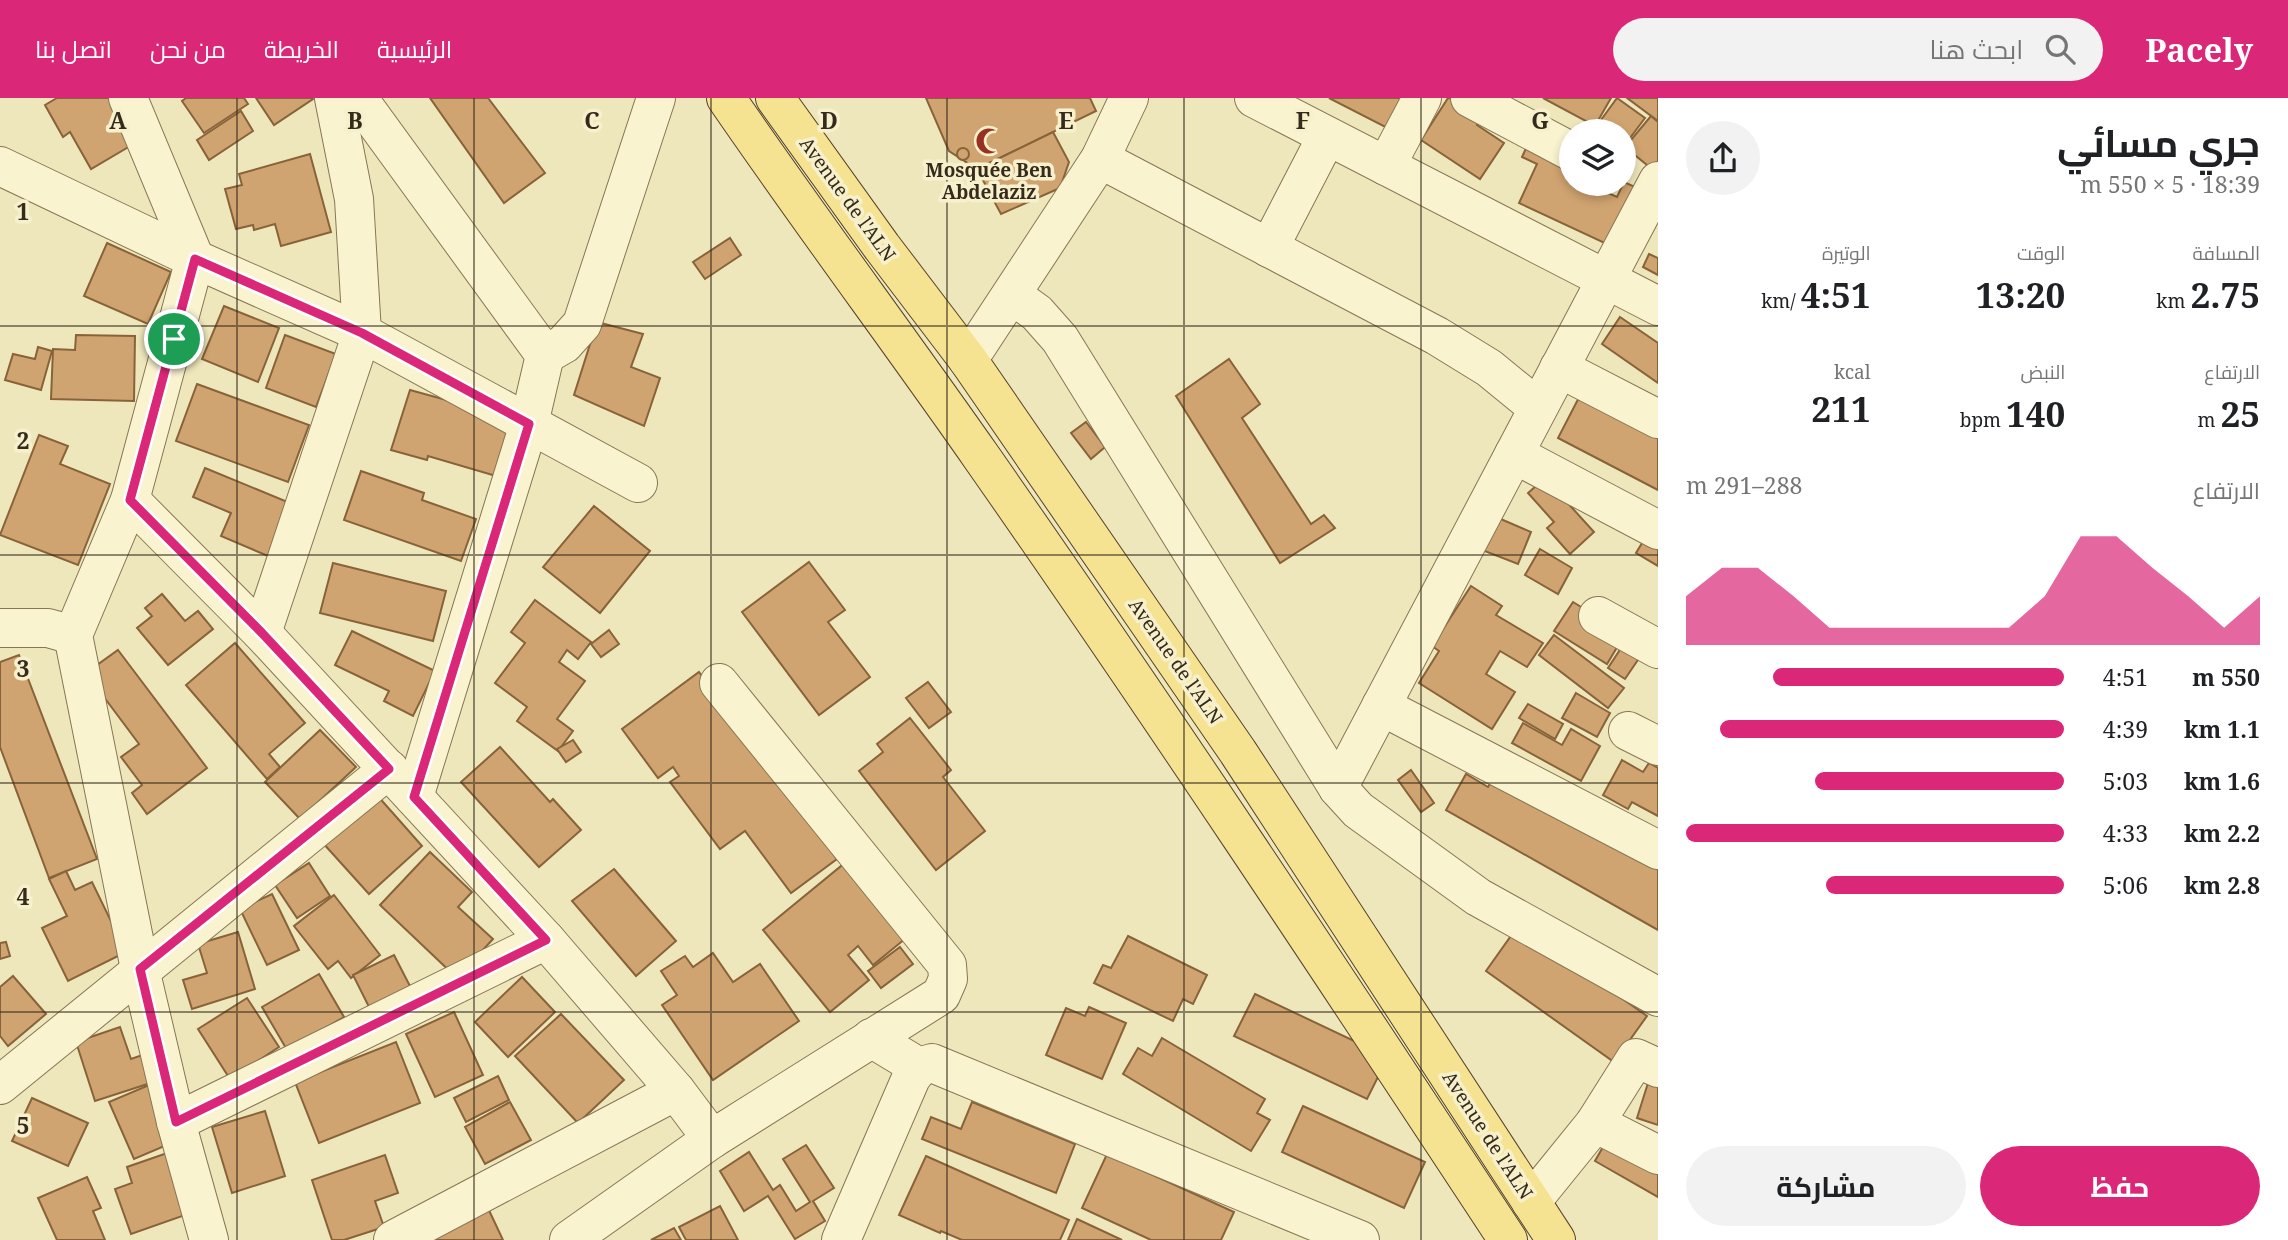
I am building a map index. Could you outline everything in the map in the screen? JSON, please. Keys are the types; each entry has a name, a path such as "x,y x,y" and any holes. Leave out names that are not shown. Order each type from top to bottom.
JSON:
{"main road":[{"name":"Avenue de l'ALN","path":"775,98 882,247 968,360 1238,752 1556,1240"},
{"path":"731,101 1222,806 1508,1240"}],"street":[{"path":"128,98 195,259 130,500 73,635 140,969 176,1122 209,1240"},
{"path":"262,633 362,333 354,199 334,98"},
{"path":"358,98 545,355"},
{"path":"414,797 529,424 545,355 564,344 582,324 656,98"},
{"path":"1104,150 1110,116 1106,98"},
{"path":"968,360 1104,150 1129,98"},
{"path":"1254,98 1658,306"},
{"path":"1386,166 1422,98"},
{"path":"1470,98 1559,145"},
{"path":"1269,248 1326,136"},
{"path":"1104,150 1269,248 1437,336 1489,368 1538,408"},
{"path":"0,166 195,259 362,333 638,483"},
{"path":"1338,788 1605,280 1648,189"},
{"path":"1012,295 1037,313 1060,339 1338,788 1358,810 1478,897 1658,997"},
{"path":"1559,368 1658,419"},
{"path":"1514,454 1658,530"},
{"path":"130,500 262,633 546,940 676,1091 712,1139"},
{"path":"1598,616 1658,649"},
{"path":"0,628 48,628 73,635"},
{"path":"569,1240 712,1139 941,995 948,979 947,965 719,683"},
{"path":"1381,706 1658,850"},
{"path":"0,1085 389,769"},
{"path":"176,1122 546,940"},
{"path":"871,1038 919,1068"},
{"path":"1531,1202 1595,1123 1636,1058 1658,1068"},
{"path":"841,1240 911,1078 919,1068 932,1063 1360,1240"},
{"path":"393,1240 676,1091"},
{"path":"1595,1123 1658,1155"}],"building":[{"path":"57,98 112,98 137,142 91,169 70,132 63,137 45,105"},
{"path":"186,98 244,98 248,104 204,133 182,101"},
{"path":"256,98 312,98 313,99 274,125"},
{"path":"430,98 488,98 545,173 504,203"},
{"name":"Mosquée Ben Abdelaziz","path":"926,98 1090,98 1096,111 977,169 949,151"},
{"path":"1329,98 1420,98 1401,135"},
{"path":"1448,98 1494,100 1477,125 1504,143 1480,179 1421,140"},
{"path":"1543,98 1611,98 1599,119 1582,119"},
{"path":"1617,98 1645,118 1636,130 1636,119 1602,119"},
{"path":"1627,98 1658,98 1658,121"},
{"path":"241,111 253,131 209,160 197,140"},
{"path":"1651,116 1658,122 1658,174 1636,156 1636,134"},
{"path":"1053,132 1069,162 1060,188 1001,214 977,169"},
{"path":"1533,133 1559,145 1559,196 1636,196 1636,187 1653,195 1626,253 1519,203 1537,164 1522,157"},
{"path":"963,148 969,154 963,160 957,154"},
{"path":"310,154 331,232 281,246 275,224 254,230 253,225 236,229 225,189 242,185 239,174"},
{"path":"730,238 741,255 705,279 693,262"},
{"path":"107,243 171,272 148,324 84,296"},
{"path":"1649,254 1658,258 1658,275 1643,267"},
{"path":"224,306 279,328 258,382 202,359"},
{"path":"1620,317 1658,343 1658,383 1602,344"},
{"path":"597,322 643,334 631,367 660,378 644,426 574,395"},
{"path":"76,335 135,336 134,401 51,399 53,349 75,350"},
{"path":"285,335 336,354 316,407 266,388"},
{"path":"38,347 52,351 41,390 5,380 13,354 35,359"},
{"path":"1229,359 1260,404 1242,418 1311,524 1324,515 1335,528 1280,563 1176,396"},
{"path":"1587,382 1658,401 1658,490 1558,438"},
{"path":"197,384 309,425 288,482 176,441"},
{"path":"410,390 512,418 496,476 428,456 427,460 391,450"},
{"path":"1086,422 1105,447 1091,459 1071,433"},
{"path":"39,435 68,446 60,464 110,484 78,565 0,535"},
{"path":"205,468 290,503 268,556 221,536 231,513 193,497"},
{"path":"361,471 424,493 422,500 476,519 461,561 344,520"},
{"path":"1545,478 1594,532 1570,554 1547,528 1554,522 1528,493"},
{"path":"594,506 650,551 600,613 543,567"},
{"path":"1496,517 1531,532 1518,564 1482,550"},
{"path":"1653,525 1658,528 1658,566 1636,553"},
{"path":"1540,549 1572,568 1558,594 1525,575"},
{"path":"809,562 845,610 828,622 870,677 819,715 742,612"},
{"path":"333,563 446,591 433,641 320,613"},
{"path":"1471,586 1502,606 1496,615 1543,643 1527,667 1500,651 1486,674 1515,692 1492,729 1419,683 1439,651 1432,646"},
{"path":"162,594 185,621 198,611 213,629 168,665 137,628 152,616 145,608"},
{"path":"535,600 591,642 578,659 567,650 559,662 585,681 557,719 573,731 558,751 517,721 527,707 495,683 525,643 511,632"},
{"path":"1573,602 1625,634 1607,664 1554,631"},
{"path":"609,630 619,644 601,657 591,644"},
{"path":"352,631 435,671 413,716 384,701 389,691 335,665"},
{"path":"1554,635 1624,688 1608,708 1539,655"},
{"path":"1629,636 1646,648 1625,679 1608,668"},
{"path":"235,643 305,723 269,754 280,767 267,779 186,685"},
{"path":"118,650 207,768 147,814 132,793 142,785 121,757 139,744 86,673"},
{"path":"19,655 97,859 49,878 0,747 0,662"},
{"path":"699,672 837,859 791,893 745,831 720,849 670,782 679,776 673,767 658,778 622,729"},
{"path":"928,682 951,712 929,728 906,698"},
{"path":"1576,693 1610,713 1597,737 1562,718"},
{"path":"1528,704 1563,724 1555,739 1519,718"},
{"path":"910,718 951,770 943,777 985,831 936,870 859,771 883,752 877,744"},
{"path":"1523,723 1562,745 1571,729 1600,746 1581,781 1512,743"},
{"path":"320,730 356,767 300,819 265,782"},
{"path":"573,740 581,752 566,762 557,749"},
{"path":"500,747 550,802 553,799 581,830 539,867 461,782"},
{"path":"1506,756 1658,842 1658,930 1446,810 1466,774 1488,787"},
{"path":"1622,760 1643,772 1649,763 1658,768 1658,816 1632,802 1628,809 1603,795"},
{"path":"1411,770 1434,803 1421,812 1398,780"},
{"path":"376,794 422,846 369,894 322,842"},
{"path":"430,852 472,892 458,907 493,939 457,978 380,905"},
{"path":"846,862 911,934 873,965 858,946 848,955 869,980 830,1012 763,930"},
{"path":"309,863 330,896 297,918 275,885"},
{"path":"614,869 676,941 636,976 572,901"},
{"path":"66,871 75,890 92,882 126,952 68,981 42,928 67,916 49,879"},
{"path":"272,894 299,950 267,965 240,909"},
{"path":"334,895 380,955 351,978 338,961 328,969 294,926"},
{"path":"1518,926 1647,1016 1614,1062 1486,971"},
{"path":"238,932 255,989 192,1009 183,980 207,973 198,944"},
{"path":"1128,936 1207,975 1193,1004 1183,999 1173,1021 1094,983 1103,965 1111,968"},
{"path":"6,942 10,956 0,959 0,943"},
{"path":"900,947 913,964 881,988 868,971"},
{"path":"713,953 733,982 760,964 799,1021 713,1080 662,1005 677,995 661,971 685,956 693,967"},
{"path":"394,955 411,988 370,1009 353,975"},
{"path":"319,974 344,1017 287,1050 262,1007"},
{"path":"13,976 46,1014 8,1046 0,1036 0,987"},
{"path":"522,977 555,1012 508,1057 475,1022"},
{"path":"1255,994 1388,1057 1367,1099 1234,1036"},
{"path":"247,998 279,1047 230,1079 198,1029"},
{"path":"1089,1007 1126,1023 1102,1079 1046,1055 1066,1008 1085,1016"},
{"path":"454,1012 483,1075 435,1097 406,1034"},
{"path":"561,1014 624,1080 578,1123 515,1056"},
{"path":"120,1027 131,1059 151,1052 160,1080 95,1101 76,1042"},
{"path":"1162,1038 1265,1099 1257,1113 1270,1120 1251,1151 1123,1074 1138,1048 1152,1056"},
{"path":"396,1042 420,1103 319,1143 295,1082"},
{"path":"1653,1067 1658,1069 1658,1125 1637,1118"},
{"path":"498,1076 509,1100 466,1122 454,1098"},
{"path":"149,1085 174,1142 134,1159 109,1102"},
{"path":"32,1098 88,1123 68,1166 12,1141"},
{"path":"510,1102 531,1140 485,1164 465,1127"},
{"path":"972,1102 1075,1144 1056,1193 922,1139 931,1117 961,1129"},
{"path":"1303,1106 1425,1162 1404,1208 1282,1152"},
{"path":"265,1111 285,1176 232,1193 212,1127"},
{"path":"1616,1124 1658,1148 1658,1197 1595,1161"},
{"path":"806,1145 834,1188 813,1201 825,1221 795,1239 768,1196 744,1211 720,1171 749,1152 773,1190 780,1185 796,1211 810,1202 783,1159"},
{"path":"170,1152 191,1213 131,1234 115,1189 132,1183 127,1167"},
{"path":"1107,1154 1234,1212 1221,1240 1151,1240 1082,1208"},
{"path":"385,1155 398,1193 375,1201 384,1227 344,1240 332,1240 312,1180"},
{"path":"926,1156 1069,1220 1060,1240 962,1240 899,1215"},
{"path":"87,1177 101,1208 93,1211 105,1240 57,1240 38,1198"},
{"path":"487,1206 503,1240 418,1240"},
{"path":"720,1206 738,1240 686,1240 679,1227"},
{"path":"1077,1219 1122,1240 1068,1240"},
{"path":"674,1228 681,1240 651,1240"}],"place":[{"name":"Mosquée Ben Abdelaziz","path":"989,141"}],"route":[{"path":"195,259 362,333 529,424 414,797 546,940 176,1122 140,969 389,769 262,633 130,500 174,339 195,259"}]}
